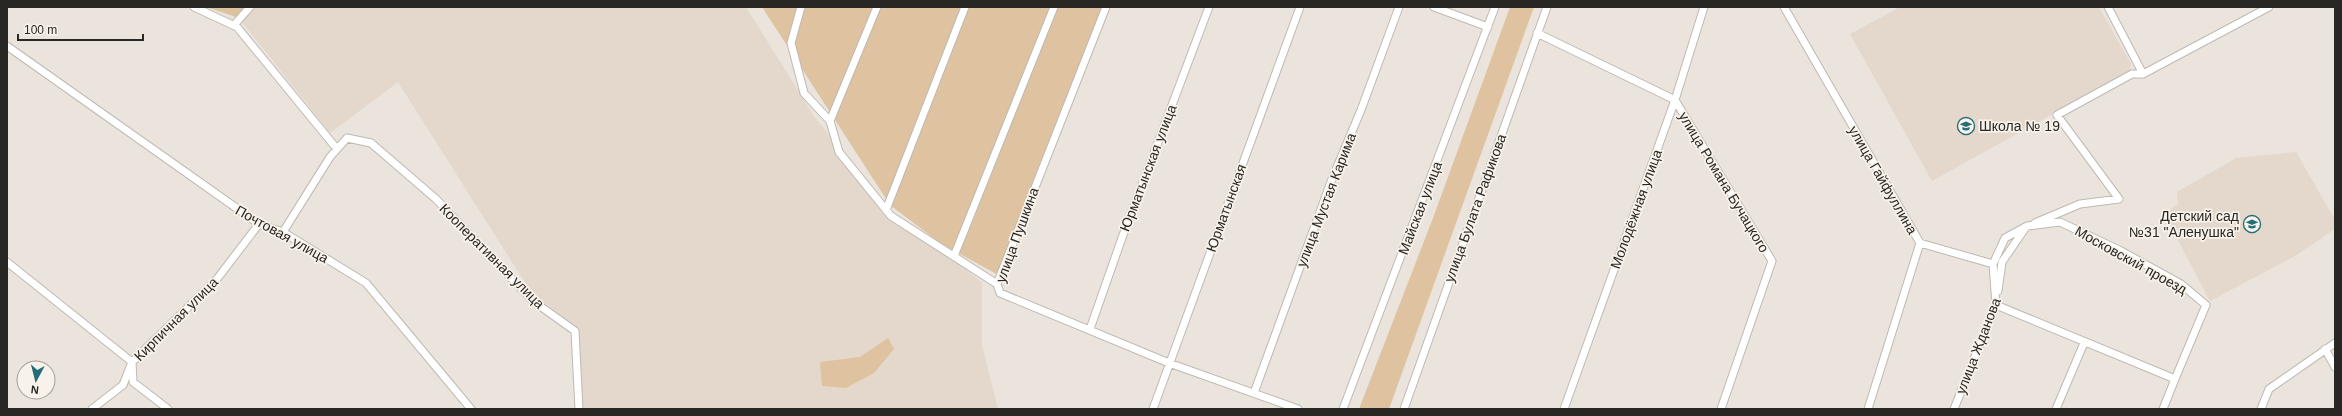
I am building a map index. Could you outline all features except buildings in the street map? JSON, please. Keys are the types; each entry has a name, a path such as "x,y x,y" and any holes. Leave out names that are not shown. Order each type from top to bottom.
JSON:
{"street":[{"path":"194,7 234,25 252,43 337,149 283,232"},
{"path":"234,25 250,7"},
{"path":"801,7 791,43 804,93 830,121 839,152 891,216 997,284"},
{"path":"830,121 877,7"},
{"path":"886,210 964,7"},
{"path":"954,256 1054,7"},
{"name":"улица Пушкина","path":"1106,7 997,284 1000,293 1169,363 1298,409"},
{"name":"Юрматынская улица","path":"1090,329 1123,235 1208,7"},
{"name":"Юрматынская","path":"1153,409 1300,7"},
{"name":"улица Мустая Карима","path":"1254,393 1332,179 1361,110 1399,7"},
{"path":"1434,7 1488,27"},
{"name":"Майская улица","path":"1343,409 1495,7"},
{"name":"улица Булата Рафикова","path":"1404,409 1547,7"},
{"name":"Молодёжная улица","path":"1564,409 1675,100 1704,7"},
{"name":"улица Гайфуллина","path":"1784,7 1920,244 1868,409"},
{"path":"2108,7 2143,74"},
{"path":"2027,226 2080,204 2119,199 2057,115 2132,74 2143,74 2269,7"},
{"name":"улица Романа Бучацкого","path":"1538,34 1675,100 1772,261 1721,409"},
{"name":"Почтовая улица","path":"7,46 259,224 283,232 366,283 471,409"},
{"name":"Кооперативная улица","path":"337,149 347,138 371,143 436,199 533,301 575,331 579,409"},
{"name":"Московский проезд","path":"1996,305 1993,264 2005,238 2027,226 2060,222 2121,251 2181,284 2206,305 2163,409"},
{"name":"Кирпичная улица","path":"92,409 123,385 132,362 217,280 259,224"},
{"name":"улица Жданова","path":"1954,409 1996,305 2002,262 2027,226"},
{"path":"1920,244 1993,264"},
{"path":"7,262 132,362 133,382 168,409"},
{"path":"1996,305 2084,343 2175,379"},
{"path":"2056,409 2084,343"},
{"path":"2261,409 2270,389 2335,343"},
{"path":"2325,349 2335,367"}],"shaded area":[{"path":"206,7 254,7 239,18"},
{"path":"255,7 746,7 814,116 888,210 982,282 982,346 998,409 581,409 578,369 579,329 531,292 398,82 330,133 239,18"},
{"path":"762,7 1105,7 1000,276 940,243 890,205"},
{"path":"1510,7 1534,7 1389,409 1359,409 1433,218"},
{"name":"Школа № 19","path":"1900,7 2099,7 2131,64 2130,71 1932,181 1850,34"},
{"name":"Детский сад №31 \"Аленушка\"","path":"2296,152 2335,220 2335,229 2295,256 2210,301 2164,214 2178,204 2177,192 2236,158"},
{"path":"888,338 894,349 874,373 846,388 822,386 820,362 860,357"}],"place":[{"name":"Школа № 19","path":"1966,126"},
{"name":"Детский сад №31 \"Аленушка\"","path":"2252,224"}]}
